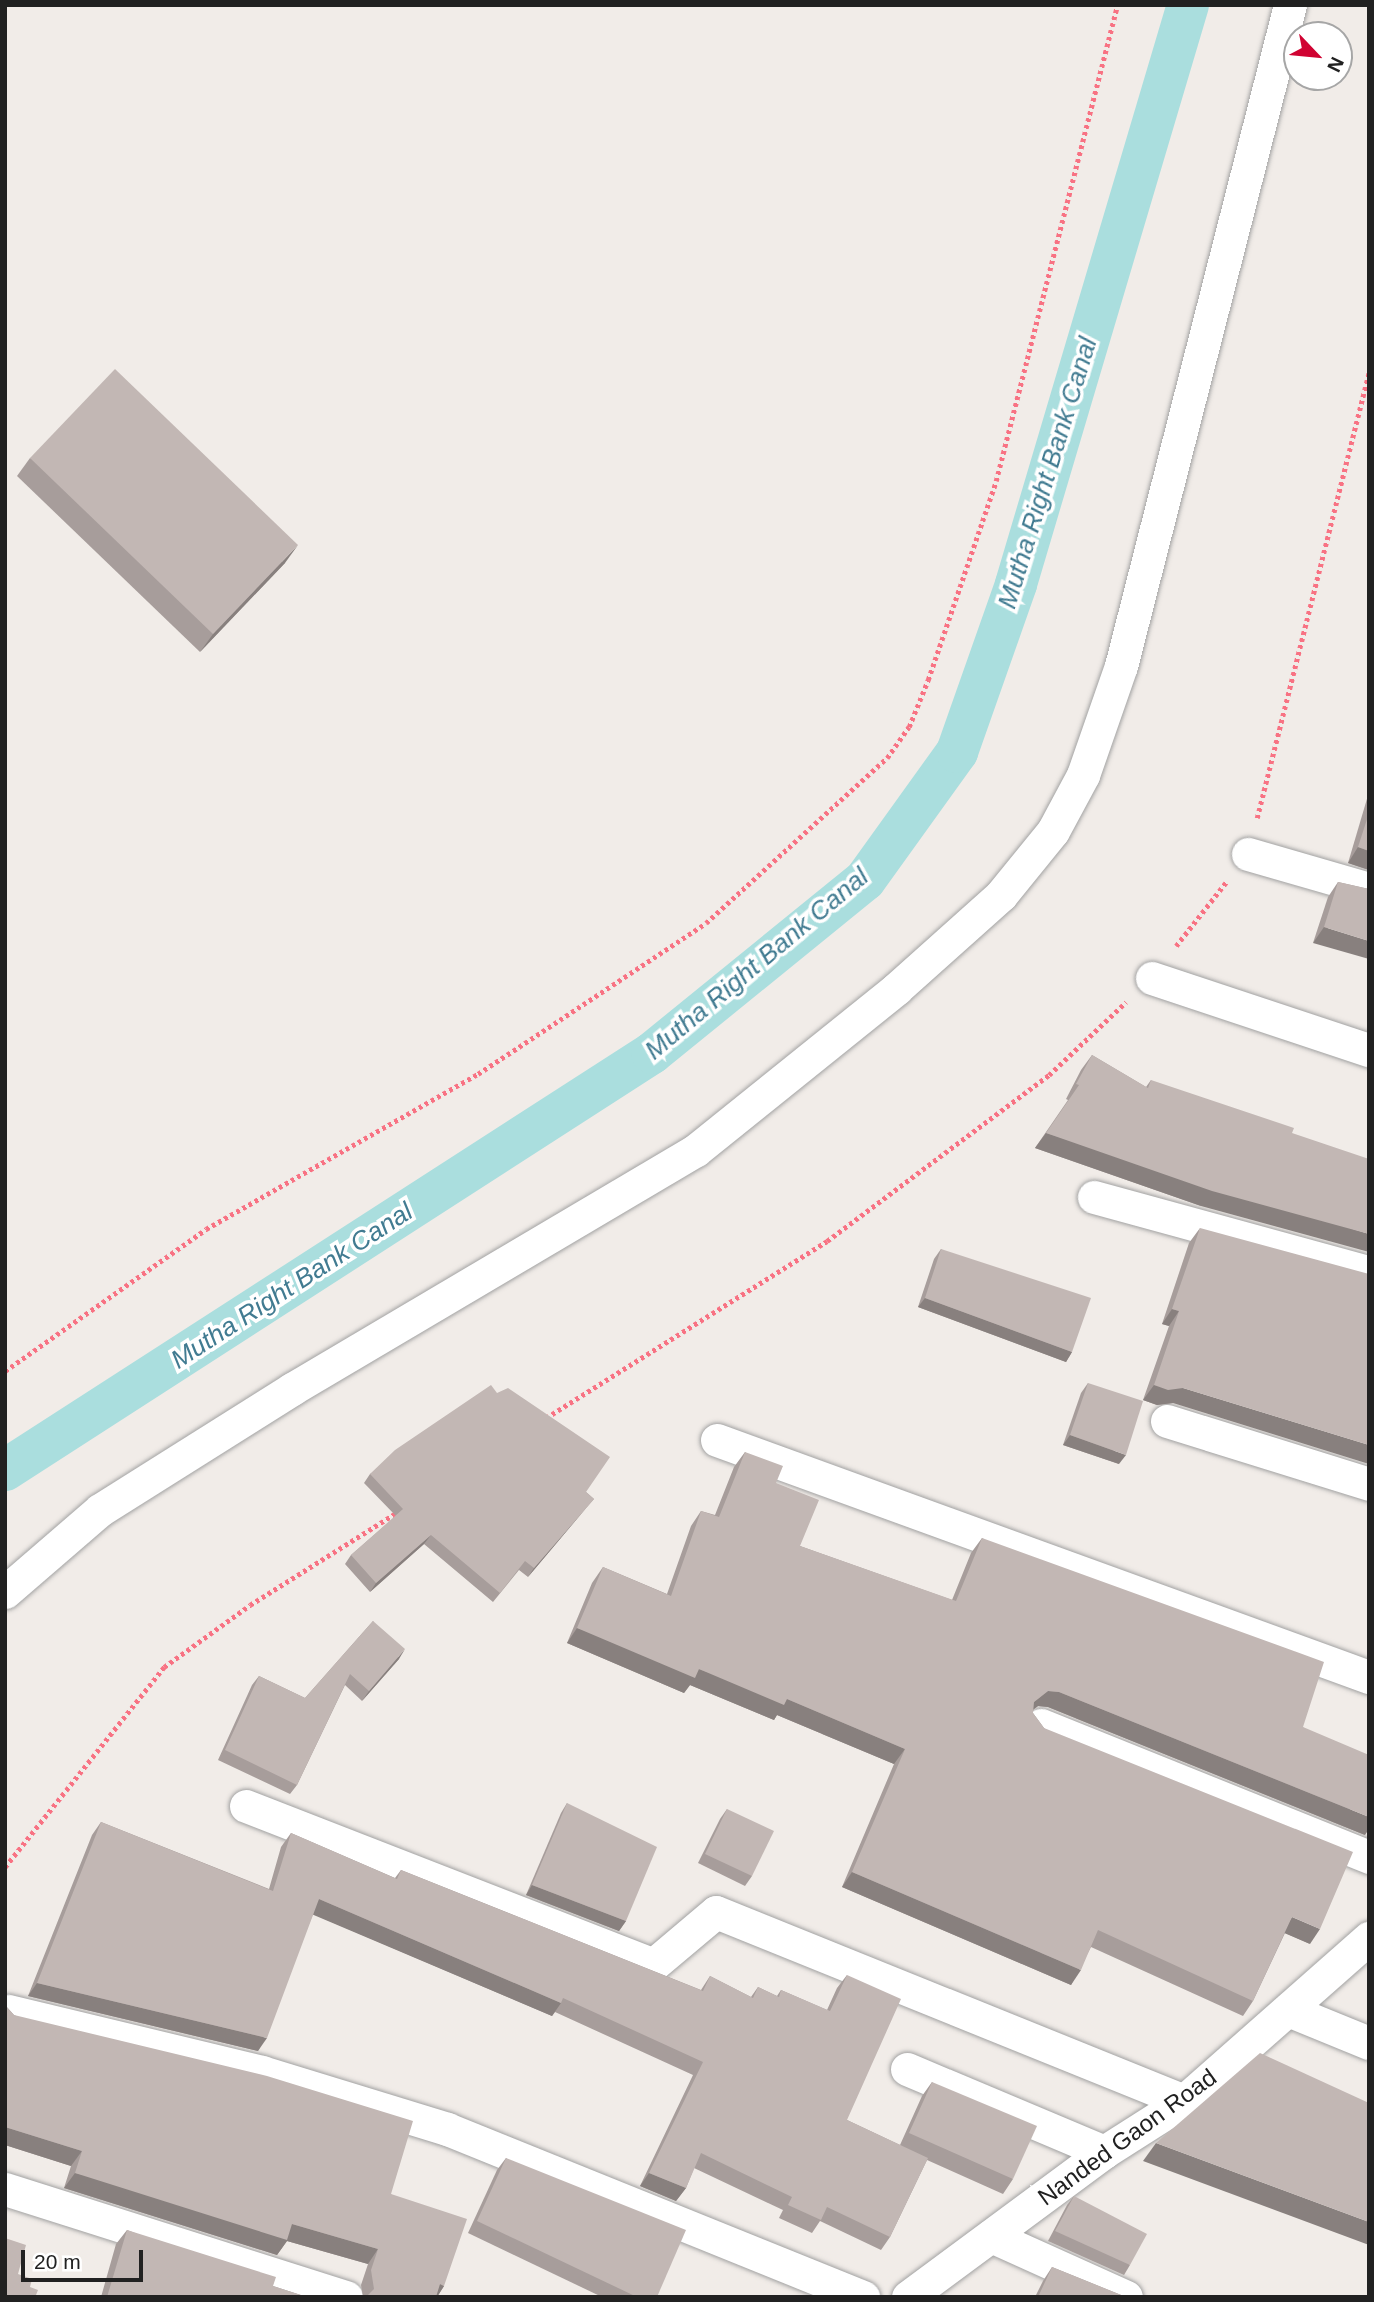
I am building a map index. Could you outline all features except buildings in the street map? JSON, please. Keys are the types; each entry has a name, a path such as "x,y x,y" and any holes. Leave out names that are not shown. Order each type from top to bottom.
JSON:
{"street":[{"path":"5,1592 100,1510 292,1389 696,1150 896,989 1002,895 1053,831 1083,775 1121,666 1290,5"},
{"path":"1248,854 1369,889"},
{"path":"1152,978 1369,1050"},
{"path":"1094,1197 1369,1272"},
{"path":"1167,1420 1369,1483"},
{"path":"718,1440 1369,1677"},
{"path":"1041,1725 1369,1857"},
{"path":"246,1806 653,1965 716,1912 1184,2101"},
{"name":"Nanded Gaon Road","path":"908,2297 1104,2152 1184,2101 1369,1938"},
{"path":"1288,2010 1369,2043"},
{"path":"8,2011 262,2072 447,2129 863,2297"},
{"path":"1246,2049 1277,2065"},
{"path":"907,2070 1104,2152"},
{"path":"5,2189 346,2297"},
{"path":"991,2236 1126,2297"}],"path":[{"path":"5,1371 206,1229 478,1074 706,923 887,758 909,727 928,680 996,481 1117,5"},
{"path":"542,1420 827,1241 1049,1074 1152,978 1248,854 1369,371"},
{"path":"5,1867 164,1667 250,1605 402,1509"}],"waterway":[{"name":"Mutha Right Bank Canal","path":"5,1470 652,1053 865,880 957,752 1016,584 1188,5"}]}
